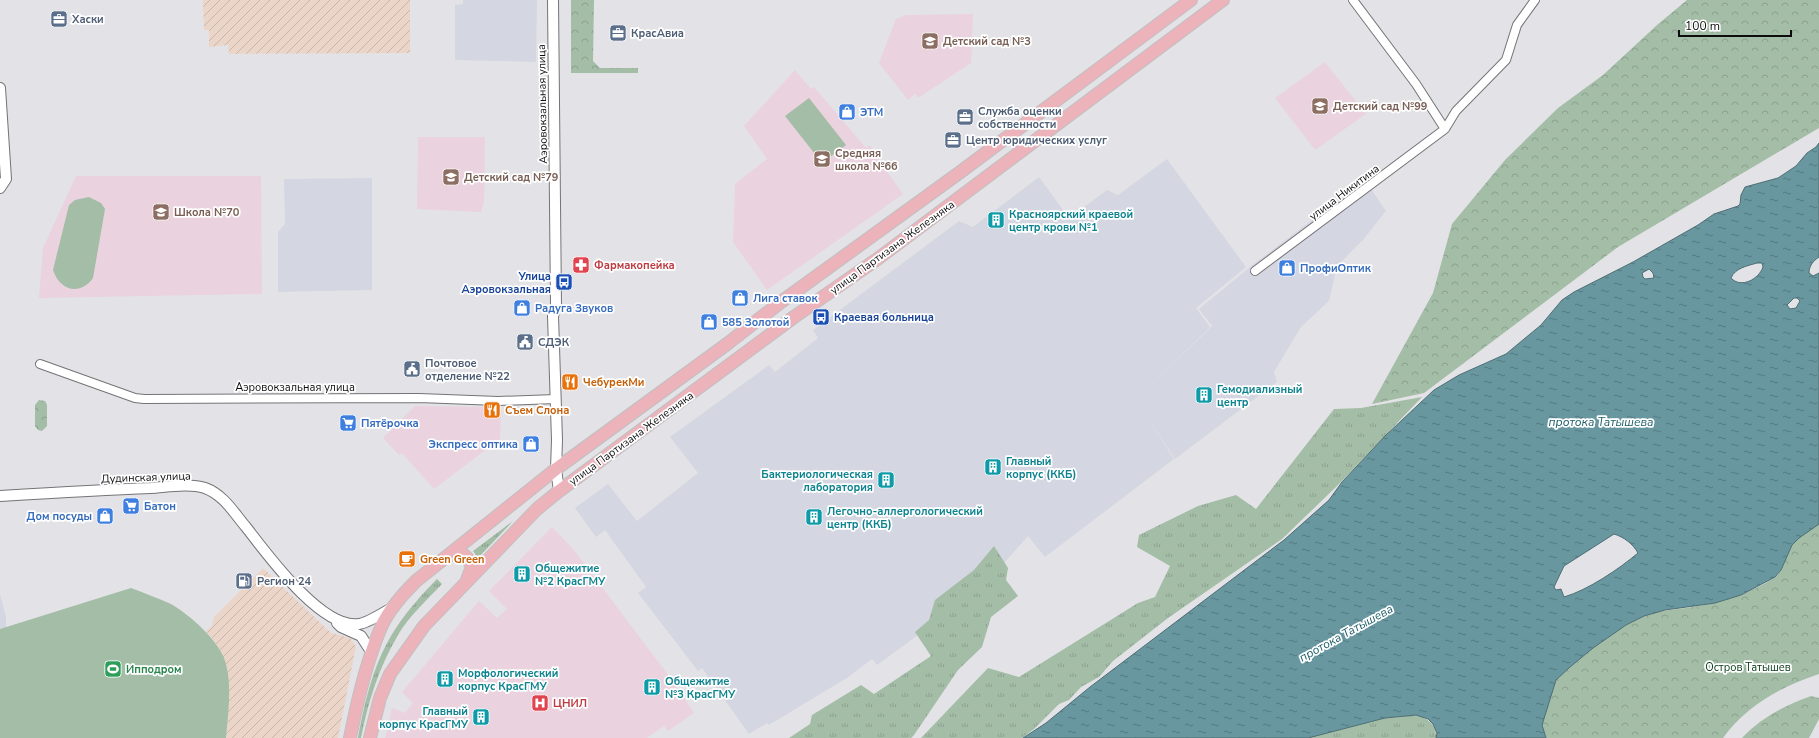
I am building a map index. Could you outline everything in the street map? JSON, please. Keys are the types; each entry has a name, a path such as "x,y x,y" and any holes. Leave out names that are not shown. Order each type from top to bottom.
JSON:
{"main road":[{"name":"улица Партизана Железняка","path":"350,738 372,653 383,624 403,595 416,581 556,469 746,330 781,302 959,173 1191,0"},
{"name":"улица Партизана Железняка","path":"370,738 380,698 390,674 424,626 443,604 466,583 537,509 559,491 794,317 876,260 1180,33 1219,1"},
{"path":"1166,18 1177,20 1180,26 1180,33"},
{"path":"781,302 794,317"},
{"path":"447,557 456,552 464,554 468,557 472,567 466,583"}],"street":[{"name":"Аэровокзальная улица","path":"553,0 556,306 553,316 556,399 556,469"},
{"path":"1353,0 1416,84 1445,129"},
{"name":"улица Никитина","path":"1255,271 1445,129 1456,112 1506,60 1517,25 1535,0"},
{"path":"0,88 6,179 0,188"},
{"name":"Аэровокзальная улица","path":"40,364 135,398 144,399 419,398 498,401 556,399"},
{"name":"улица Партизана Железняка","path":"556,469 559,491"},
{"name":"Дудинская улица","path":"0,496 188,486 204,488 214,492 225,501 275,563 318,610 341,627 361,636 372,653"},
{"path":"332,619 343,624 359,624 395,607"}],"shaded area":[{"path":"203,0 410,0 410,53 229,54 228,45 209,47 209,30 204,30"},
{"path":"463,0 537,0 536,62 455,60 455,5 463,4"},
{"name":"Детский сад №3","path":"973,14 971,63 918,98 915,94 908,100 879,63 896,19 906,15"},
{"name":"Детский сад №99","path":"1325,62 1366,114 1315,150 1275,98"},
{"name":"Средняя школа №66","path":"795,70 811,89 814,87 866,148 870,145 903,194 767,290 733,242 735,184 767,159 744,126"},
{"name":"Детский сад №79","path":"418,137 485,137 484,202 481,212 417,209"},
{"path":"1167,159 1246,267 1196,308 1210,327 1136,400 1212,326 1199,309 1255,263 1365,180 1386,211 1363,240 1337,266 1329,301 1301,327 1274,372 1277,382 1175,459 1144,412 1174,459 1045,557 1028,536 1005,562 1000,575 877,665 872,659 847,678 769,725 767,723 749,734 702,668 698,671 638,593 646,587 605,530 596,537 575,508 608,484 637,521 698,473 670,437 769,365 775,372 818,338 813,330 959,221 973,227 1039,177 1069,218 1107,190 1118,195"},
{"name":"Школа №70","path":"76,176 261,176 262,294 39,298 43,248"},
{"path":"372,178 372,290 278,292 278,232 285,224 284,179"},
{"path":"415,406 495,407 495,412 501,412 500,439 434,489 402,453 399,455 383,438"},
{"path":"552,527 574,550 675,684 694,713 668,731 664,726 647,738 385,738 392,708 405,713 413,703 402,692 479,601 497,618 507,609 489,591"},
{"path":"263,568 331,633 350,638 356,646 338,738 226,738 228,710 226,663 215,642 206,631 212,626 214,617"},
{"path":"0,594 6,617 6,628 0,629"}],"green space":[{"path":"571,0 594,0 593,61 600,68 638,68 638,73 571,73"},
{"path":"1687,0 1819,0 1819,128 1618,247 1424,393 1372,404 1433,293 1452,224 1505,160 1558,108 1603,75 1657,25"},
{"path":"809,98 846,145 822,163 785,116"},
{"path":"89,197 101,203 105,209 93,278 88,284 82,287 71,289 60,283 53,270 69,205 75,200"},
{"path":"1422,397 1337,486 1282,539 1168,618 1113,661 1099,677 1081,687 1069,700 1059,704 1034,729 1022,738 921,738 988,668 1019,677 1138,603 1155,597 1170,566 1137,547 1139,535 1198,506 1236,495 1256,509 1334,409 1361,408"},
{"path":"39,400 45,401 47,405 47,426 42,431 38,430 35,426 35,405"},
{"path":"513,521 478,558 473,551"},
{"name":"Остров Татышев","path":"1819,524 1819,674 1778,691 1766,698 1742,716 1723,738 1546,738 1542,723 1556,680 1562,672 1583,654 1610,635 1644,616 1657,612 1718,602 1756,588 1778,575 1789,550 1796,539"},
{"path":"994,546 1008,568 1006,580 1018,596 991,617 982,647 958,670 911,738 789,738 810,724 812,715 861,685 874,694 931,656 915,632 929,620 935,600 974,570"},
{"path":"437,579 442,584 407,621 391,647 375,685 361,738 358,738 371,681 388,641 405,615"},
{"name":"Ипподром","path":"131,588 171,604 179,609 204,630 218,647 226,664 229,682 226,738 0,738 0,629"},
{"path":"1811,696 1819,698 1819,719 1809,738 1742,738 1757,724 1774,713"},
{"path":"1416,715 1428,720 1431,723 1435,729 1436,738 1308,738 1385,718"}],"water":[{"name":"протока Татышева","path":"1819,143 1819,257 1812,264 1809,273 1813,276 1819,273 1819,524 1799,538 1792,545 1781,570 1775,577 1741,595 1715,603 1665,610 1644,616 1626,625 1593,648 1556,680 1542,725 1546,738 1436,738 1437,733 1433,724 1428,719 1416,715 1385,718 1308,738 1023,738 1046,723 1090,687 1284,540 1329,500 1342,482 1385,436 1434,390 1459,375 1506,354 1541,325 1562,300 1574,292 1633,262 1698,225 1714,214 1738,206 1745,187 1778,178 1796,166 1807,153","holes":["1762,263 1763,267 1754,279 1744,283 1740,283 1731,278 1735,272 1745,266","1649,269 1653,273 1654,278 1645,279 1642,273","1794,298 1797,298 1800,301 1796,308 1790,309 1787,305","1614,534 1628,541 1638,553 1622,566 1603,578 1573,594 1564,597 1561,589 1556,590 1554,587 1564,566"]}],"place":[{"name":"Хаски","path":"59,19"},
{"name":"КрасАвиа","path":"618,33"},
{"name":"Детский сад №3","path":"930,41"},
{"name":"Детский сад №99","path":"1320,106"},
{"name":"ЭТМ","path":"847,112"},
{"name":"Служба оценки собственности","path":"965,117"},
{"name":"Центр юридических услуг","path":"953,140"},
{"name":"Средняя школа №66","path":"822,159"},
{"name":"Детский сад №79","path":"451,177"},
{"name":"Школа №70","path":"161,212"},
{"name":"Красноярский краевой центр крови №1","path":"996,220"},
{"name":"Фармакопейка","path":"581,265"},
{"name":"ПрофиОптик","path":"1287,268"},
{"name":"Улица Аэровокзальная","path":"564,282"},
{"name":"Лига ставок","path":"740,298"},
{"name":"Радуга Звуков","path":"522,308"},
{"name":"Краевая больница","path":"821,317"},
{"name":"585 Золотой","path":"709,322"},
{"name":"СДЭК","path":"525,342"},
{"name":"Почтовое отделение №22","path":"412,369"},
{"name":"ЧебурекМи","path":"570,382"},
{"name":"Гемодиализный центр","path":"1204,395"},
{"name":"Съем Слона","path":"492,410"},
{"name":"Пятёрочка","path":"348,423"},
{"name":"Экспресс оптика","path":"531,444"},
{"name":"Главный корпус (ККБ)","path":"993,467"},
{"name":"Бактериологическая лаборатория","path":"886,480"},
{"name":"Батон","path":"131,506"},
{"name":"Дом посуды","path":"105,516"},
{"name":"Легочно-аллергологический центр (ККБ)","path":"814,517"},
{"name":"Green Green","path":"407,559"},
{"name":"Общежитие №2 КрасГМУ","path":"522,574"},
{"name":"Регион 24","path":"244,581"},
{"name":"Ипподром","path":"113,669"},
{"name":"Морфологический корпус КрасГМУ","path":"445,679"},
{"name":"Общежитие №3 КрасГМУ","path":"652,687"},
{"name":"ЦНИЛ","path":"540,703"},
{"name":"Главный корпус КрасГМУ","path":"481,717"}]}
